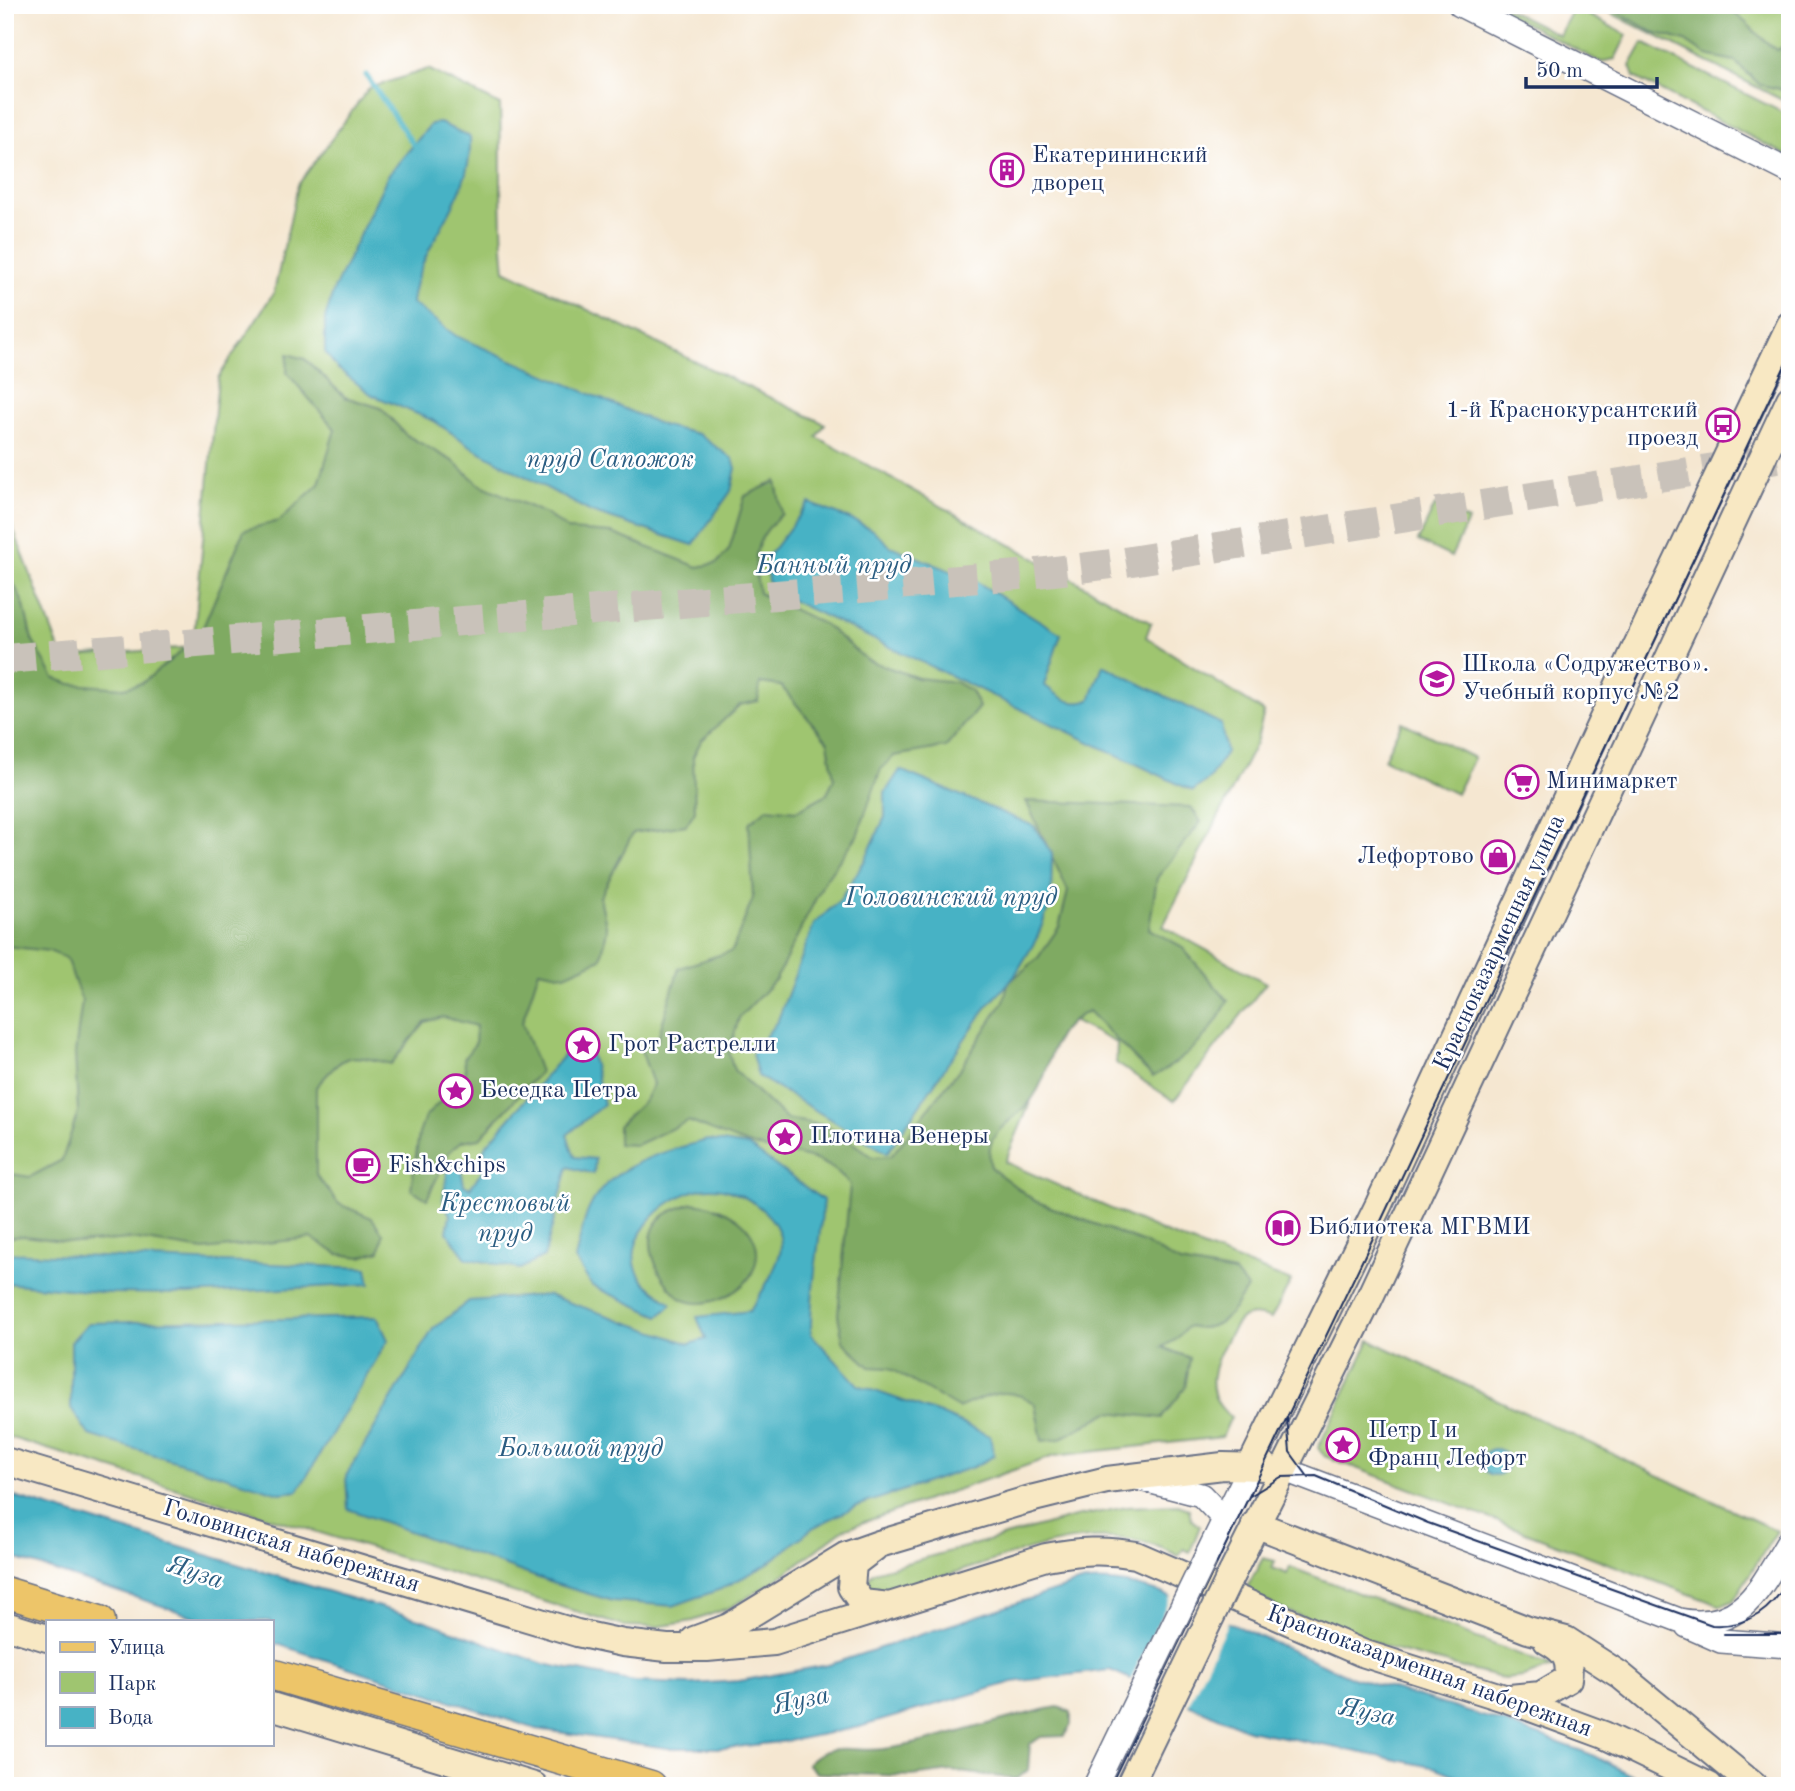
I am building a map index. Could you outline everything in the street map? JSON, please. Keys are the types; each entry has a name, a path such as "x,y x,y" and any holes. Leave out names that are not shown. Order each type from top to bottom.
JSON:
{"main road":[{"name":"Красноказарменная улица","path":"1250,1466 1378,1204 1631,658 1790,326"},
{"name":"Красноказарменная улица","path":"1129,1786 1255,1524 1369,1299 1790,399"},
{"name":"Головинская набережная","path":"5,1461 577,1633"},
{"path":"667,1648 729,1627 818,1570 845,1556 1034,1498 1107,1480 1223,1466 1284,1470"},
{"path":"1255,1524 1528,1630 1566,1640 1620,1675 1754,1786"},
{"path":"879,1544 853,1564 851,1587 862,1603 891,1606"},
{"name":"Красноказарменная набережная","path":"577,1633 623,1643 667,1648 707,1648 774,1642 1008,1567 1081,1550 1109,1550 1136,1555 1168,1567 1243,1604 1362,1653 1504,1698 1604,1735 1709,1786"},
{"path":"5,1592 97,1620"},
{"path":"5,1625 46,1638"},
{"path":"1504,1698 1541,1695 1568,1679 1570,1666 1566,1655 1528,1630"},
{"path":"273,1675 651,1786"},
{"path":"273,1699 316,1720"},
{"path":"273,1707 534,1786"}],"street":[{"path":"1460,5 1790,172"},
{"name":"Красноказарменная улица","path":"1095,1786 1250,1466"},
{"path":"1284,1470 1679,1620 1701,1625 1715,1623 1736,1613 1764,1582 1790,1539"},
{"path":"1137,1478 1201,1496 1224,1520"},
{"path":"1679,1620 1693,1631 1721,1641 1790,1646"}],"green space":[{"path":"1561,5 1570,5 1627,35 1615,59 1600,62 1502,11 1504,7 1559,35 1572,11"},
{"path":"1595,5 1790,5 1790,104"},
{"path":"1605,5 1734,5 1734,13 1777,50 1790,43 1790,98 1780,89 1760,85 1734,61 1706,55 1685,41 1653,32"},
{"path":"1643,43 1790,116 1790,157 1634,77 1630,66"},
{"path":"428,69 500,105 501,209 505,270 825,424 817,437 1151,623 1146,637 1264,712 1256,743 1163,926 1266,983 1174,1101 1116,1063 1117,1043 1066,1018 1005,1162 1163,1232 1291,1281 1271,1319 1254,1315 1244,1317 1234,1326 1217,1359 1212,1380 1213,1390 1222,1408 1231,1417 1222,1437 1054,1456 844,1529 776,1580 731,1607 693,1621 656,1627 623,1626 5,1436 5,507 62,657 193,647 218,378 274,292 298,185 369,88"},
{"path":"288,354 305,359 345,397 381,408 406,435 453,461 479,484 544,513 569,530 612,533 698,567 717,563 729,550 745,496 776,481 782,514 765,533 757,550 759,593 824,624 867,660 918,678 955,682 971,691 979,707 946,747 894,756 881,769 857,836 825,880 776,979 739,1018 729,1053 734,1070 786,1119 828,1126 873,1157 891,1156 961,1067 1004,1001 1008,983 1037,959 1059,927 1068,891 1026,801 1191,807 1201,822 1157,878 1149,929 1181,946 1228,1001 1221,1014 1196,1045 1177,1062 1153,1077 1088,1011 1073,1020 1057,1040 1040,1086 1032,1099 995,1136 989,1155 991,1168 1035,1201 1144,1243 1180,1263 1235,1273 1247,1288 1224,1320 1208,1327 1187,1327 1177,1339 1162,1347 1190,1358 1185,1388 1162,1418 1109,1412 1060,1439 1042,1441 1035,1404 1025,1398 1015,1394 997,1394 958,1408 889,1368 870,1367 843,1342 838,1315 850,1185 840,1174 819,1161 754,1146 688,1121 636,1145 618,1144 618,1126 645,1100 653,1084 641,1050 657,1041 679,968 732,951 753,898 749,823 768,808 796,811 827,794 834,778 828,742 781,686 760,683 758,701 740,705 701,741 693,757 695,811 686,825 633,833 600,897 607,930 601,959 565,975 539,970 522,1023 540,1072 480,1138 462,1141 449,1152 427,1199 411,1189 419,1134 425,1117 466,1076 464,1058 475,1044 476,1026 443,1017 425,1022 391,1064 365,1058 348,1058 334,1067 316,1087 316,1175 339,1204 372,1218 383,1234 380,1251 361,1257 338,1254 311,1238 204,1250 131,1239 77,1243 24,1236 5,1238 5,1173 30,1177 62,1160 78,1112 75,1053 82,1001 66,958 49,951 5,946 5,565 24,605 32,640 54,678 71,684 124,688 142,683 199,637 244,530 279,521 319,484 335,429 287,373"},
{"path":"1435,505 1468,521 1451,557 1418,541"},
{"path":"1402,722 1474,758 1456,794 1384,759"},
{"path":"692,1203 732,1215 751,1233 756,1245 757,1258 747,1281 730,1294 708,1302 687,1301 678,1296 658,1269 651,1247 655,1226 662,1217"},
{"path":"1370,1340 1777,1531 1733,1601 1721,1606 1324,1456 1318,1448"},
{"path":"1178,1505 1189,1509 1191,1519 1200,1526 1190,1552 1183,1549 1179,1556 1154,1545 1129,1540 1080,1539 1030,1549 881,1595 871,1595 864,1585 873,1572 1075,1517 1127,1507"},
{"path":"1263,1558 1275,1561 1272,1568 1287,1574 1290,1567 1553,1667 1523,1677 1505,1679 1398,1651 1283,1610 1245,1591"},
{"path":"1058,1707 1071,1712 1071,1725 1064,1736 1041,1737 1030,1744 1028,1770 1017,1779 951,1771 912,1776 817,1773 807,1764 815,1756 833,1749 872,1750 904,1746"}],"water":[{"name":"пруд Сапожок","path":"440,123 470,137 469,160 455,202 424,260 412,303 456,336 664,426 698,434 733,459 736,468 731,491 693,545 591,512 475,449 434,421 372,395 337,368 325,352 325,319 334,289 388,175 431,124"},
{"name":"Банный пруд","path":"809,503 874,531 890,546 977,582 1061,634 1044,685 1066,700 1077,703 1090,700 1103,665 1221,724 1226,752 1210,778 1193,791 776,593 768,581 766,559"},
{"name":"Головинский пруд","path":"900,770 1034,826 1052,854 1051,901 1037,938 1014,977 985,1009 887,1153 758,1076 752,1054 778,1020 814,924 840,900 865,860 885,817 885,793"},
{"name":"Крестовый пруд","path":"575,1047 586,1048 591,1054 604,1104 567,1135 575,1157 595,1159 594,1174 568,1167 544,1257 520,1269 466,1258 447,1232 450,1215 443,1200 448,1167 460,1163 464,1185 470,1188 486,1165 484,1148 567,1051"},
{"name":"Большой пруд","path":"708,1140 748,1146 823,1200 811,1334 858,1385 940,1414 990,1436 994,1456 973,1467 857,1506 814,1527 765,1566 721,1589 673,1606 613,1601 555,1584 348,1509 346,1476 433,1329 469,1301 548,1295 690,1344 706,1339 697,1317 750,1311 774,1269 781,1244 779,1233 766,1213 756,1205 723,1189 697,1190 681,1196 666,1205 642,1231 636,1246 635,1261 640,1276 650,1288 672,1304 659,1316 592,1286 575,1259 588,1211 609,1182 639,1162"},
{"path":"5,1253 367,1268 370,1284 188,1294 110,1293 5,1283"},
{"path":"377,1317 388,1340 298,1491 280,1493 89,1435 71,1408 71,1342 88,1323"},
{"path":"1495,1449 1504,1453 1508,1462 1504,1471 1495,1475 1486,1471 1482,1462 1486,1453"},
{"name":"Яуза","path":"5,1494 426,1621 544,1664 635,1682 690,1684 739,1681 828,1665 1078,1583 1109,1582 1159,1592 1349,1676 1502,1722 1590,1754 1652,1786 1482,1786 1437,1768 1248,1730 1110,1670 1013,1682 859,1727 789,1741 726,1748 667,1748 536,1729 273,1643 273,1620 205,1620 5,1555"}],"pier":[{"path":"1172,1594 1229,1620 1187,1707 1130,1681"},
{"path":"1645,1778 1656,1786 1473,1786 1464,1782 1571,1783"}],"waterway":[{"path":"366,75 413,144"}],"tunnel":[{"path":"5,659 1030,574 1112,564 1790,456"}],"tram line":[{"path":"1110,1786 1364,1257 1790,355"},
{"path":"1287,1418 1290,1452 1309,1478"},
{"path":"1250,1496 1281,1477 1316,1476 1428,1523 1712,1625 1738,1623 1758,1614 1775,1599 1790,1578"},
{"path":"1724,1634 1790,1634"}],"place":[{"name":"Екатерининский дворец","path":"1007,170"},
{"name":"1-й Краснокурсантский проезд","path":"1723,425"},
{"name":"Школа «Содружество». Учебный корпус №2","path":"1437,679"},
{"name":"Минимаркет","path":"1522,782"},
{"name":"Лефортово","path":"1498,857"},
{"name":"Грот Растрелли","path":"583,1045"},
{"name":"Беседка Петра","path":"456,1091"},
{"name":"Плотина Венеры","path":"785,1137"},
{"name":"Fish&chips","path":"363,1166"},
{"name":"Библиотека МГВМИ","path":"1283,1228"},
{"name":"Петр I и Франц Лефорт","path":"1343,1445"}]}
